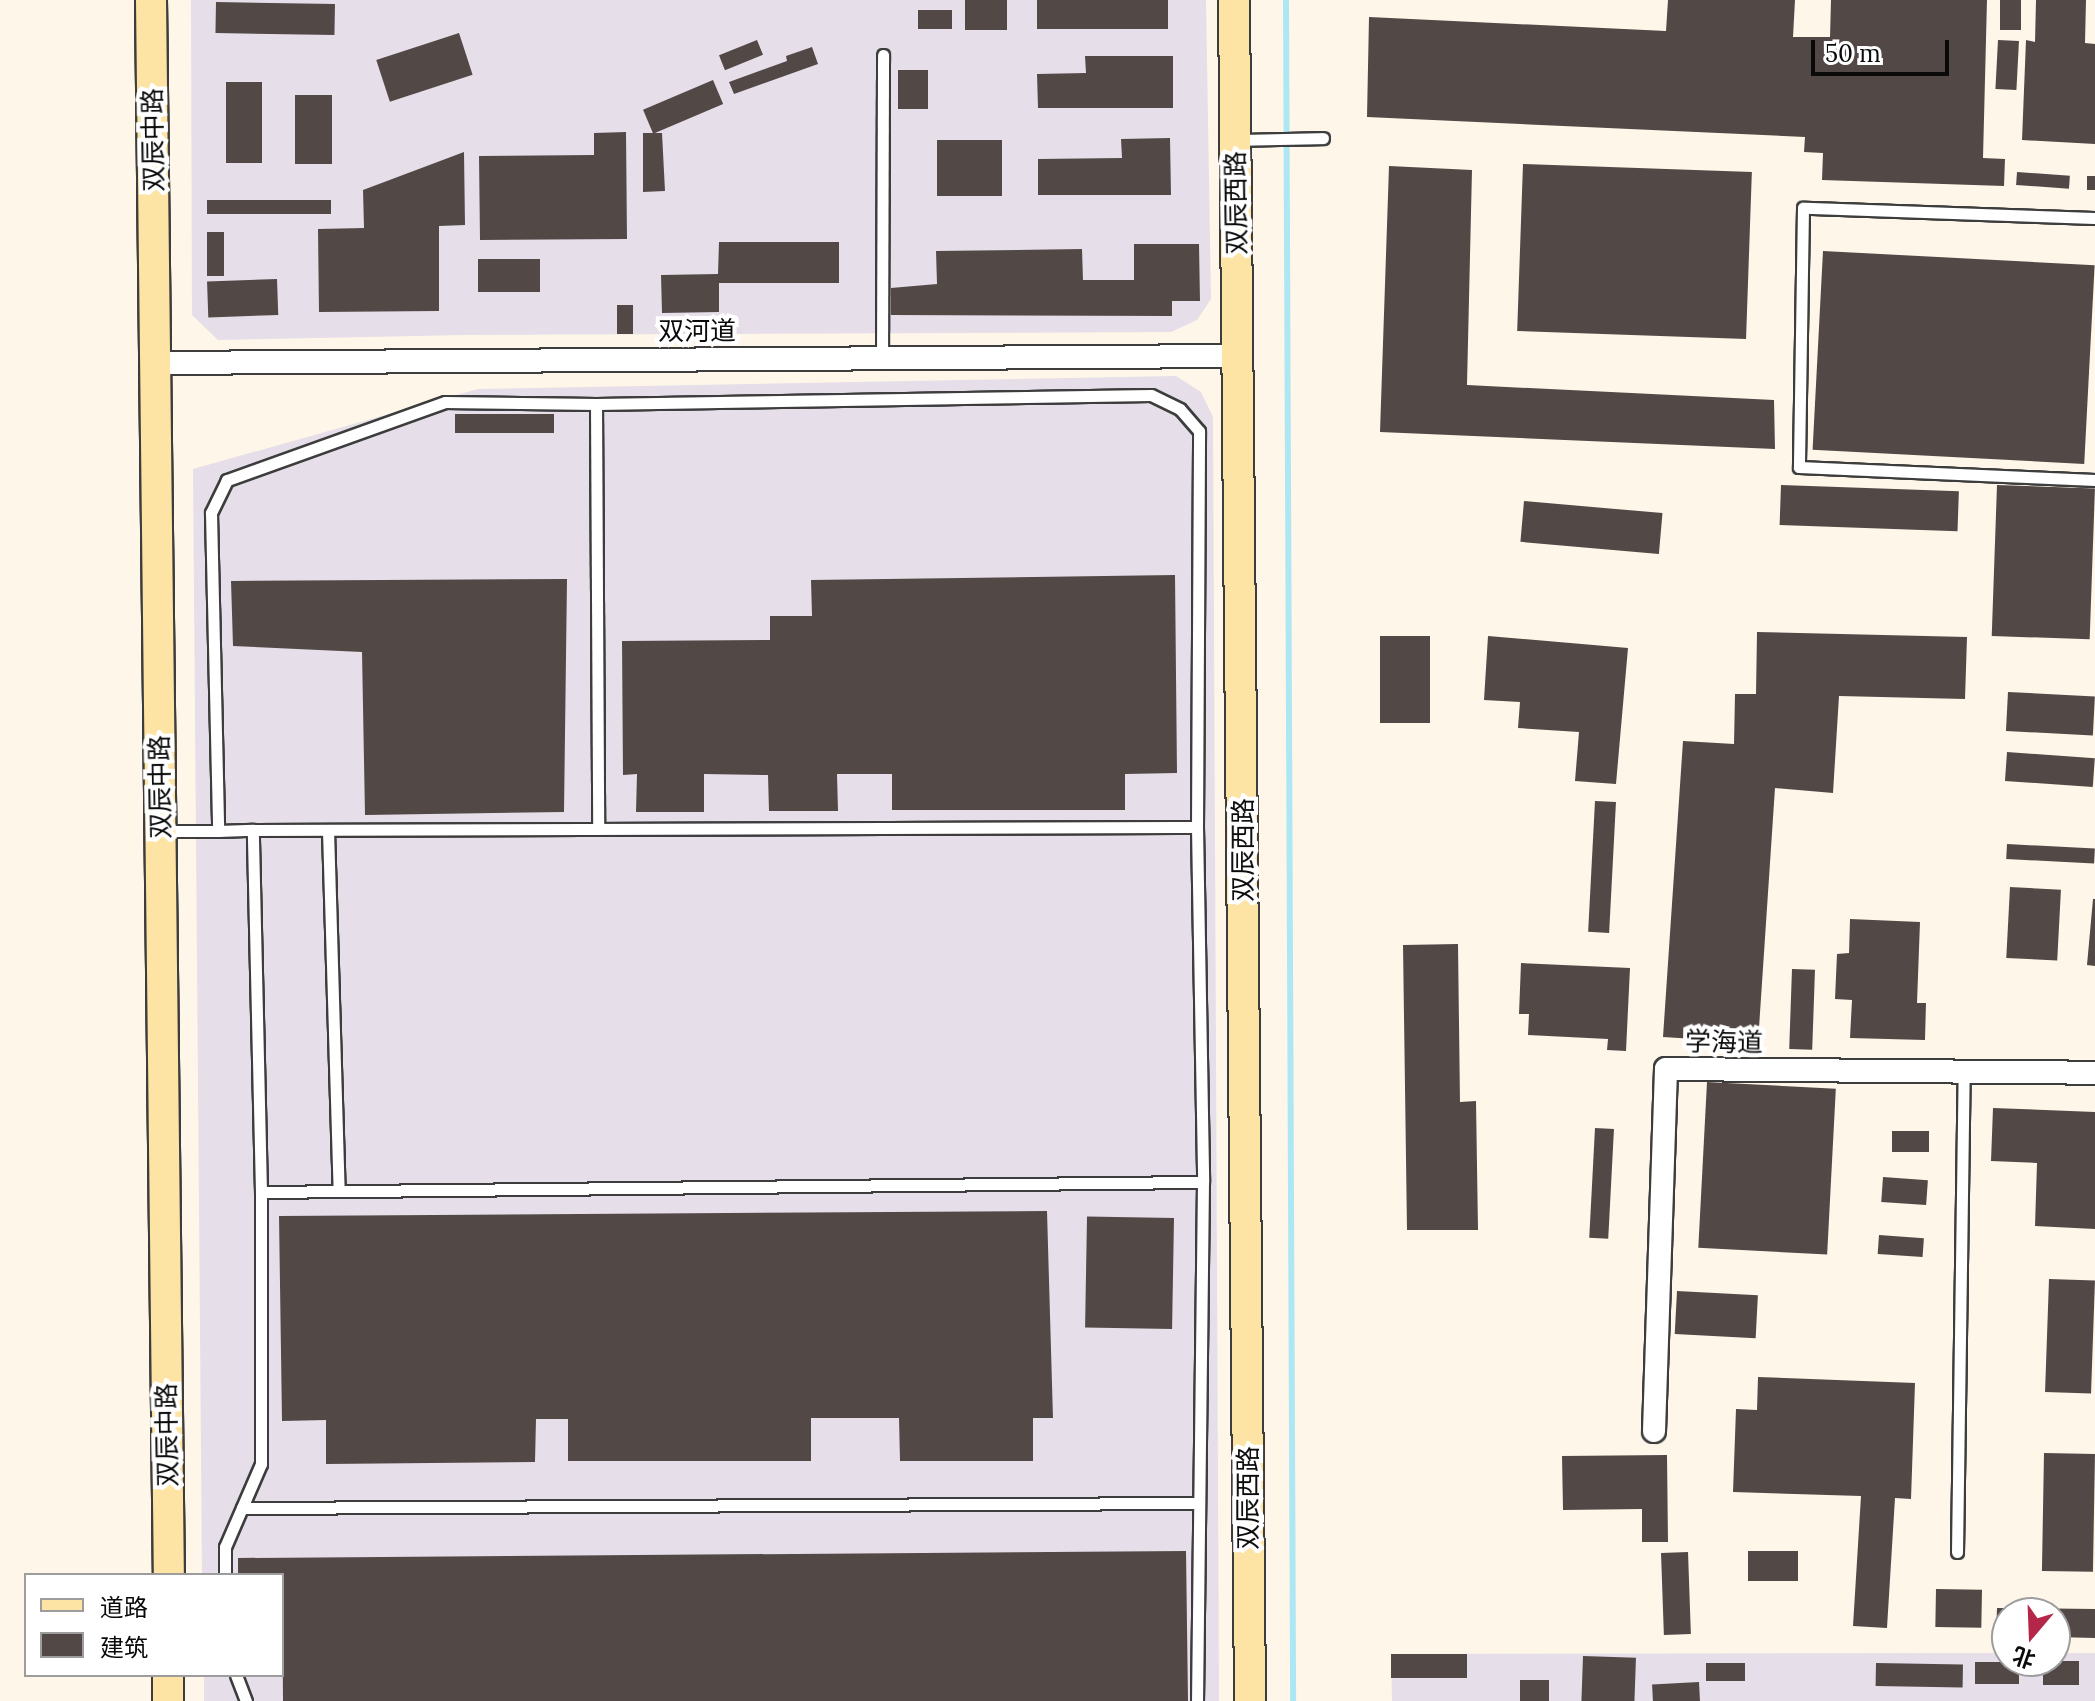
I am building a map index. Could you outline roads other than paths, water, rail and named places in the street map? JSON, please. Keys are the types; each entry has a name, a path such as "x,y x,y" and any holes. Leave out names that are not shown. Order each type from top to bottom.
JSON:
{"main road":[{"name":"双辰中路","path":"151,0 169,1573"},
{"name":"双辰西路","path":"1234,0 1250,1701"},
{"path":"168,1677 168,1701"}],"street":[{"name":"双河道","path":"155,363 1238,356"},
{"name":"学海道","path":"1654,1431 1666,1069 2095,1073"}],"lane":[{"path":"882,358 883,55"},
{"path":"1236,140 1323,138"},
{"path":"2095,218 1803,208 1799,467 2095,480"},
{"path":"218,831 211,513 227,480 445,402 596,404 1151,395 1180,409 1199,431 1197,827 1203,1182 1197,1701"},
{"path":"596,404 598,829"},
{"path":"160,831 1197,827"},
{"path":"225,1573 225,1547 261,1464 261,1192 253,830"},
{"path":"328,830 339,1191"},
{"path":"1957,1552 1964,1072"},
{"path":"261,1192 1203,1182"},
{"path":"242,1508 1199,1503"},
{"path":"237,1677 246,1701"}],"waterway":[{"path":"1286,0 1293,1701"}]}
